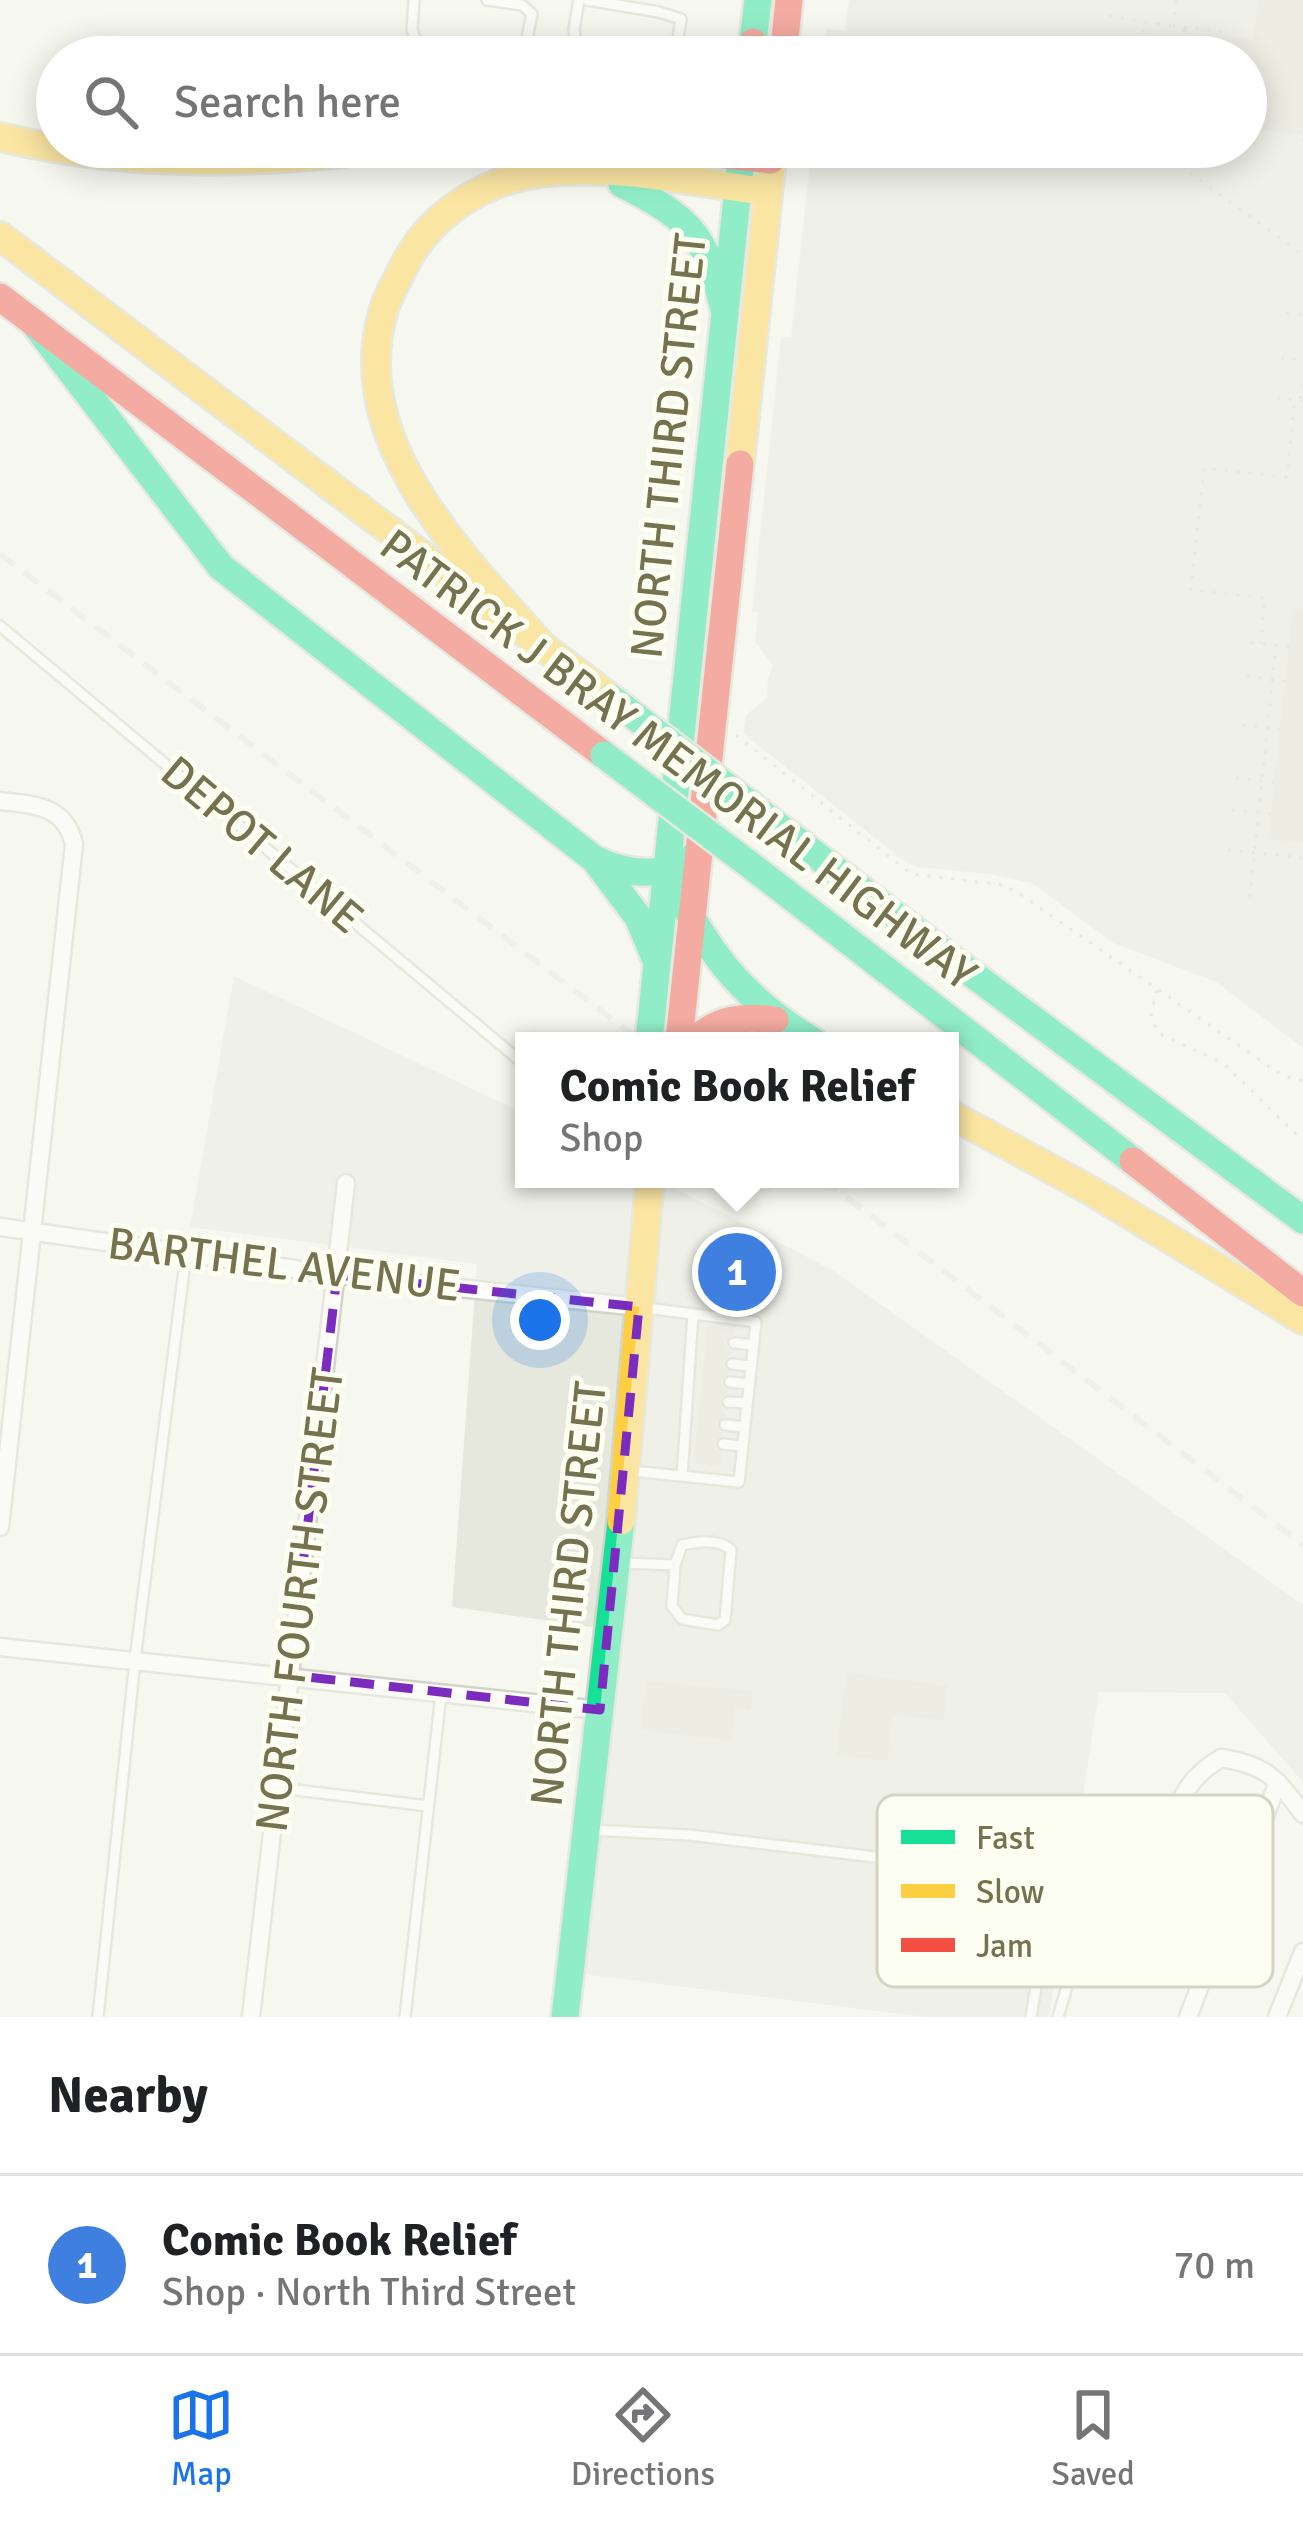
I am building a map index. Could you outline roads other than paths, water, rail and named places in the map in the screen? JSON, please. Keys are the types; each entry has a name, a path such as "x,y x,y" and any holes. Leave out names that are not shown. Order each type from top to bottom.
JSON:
{"main road":[{"path":"752,36 758,0"},
{"path":"785,36 789,0"},
{"path":"0,137 36,144"},
{"name":"NORTH THIRD STREET","path":"650,1032 740,168"},
{"name":"NORTH THIRD STREET","path":"680,1032 771,168"},
{"path":"545,650 434,519 406,475 378,400 374,365 377,333 399,271 418,241 471,196 538,173 600,174 768,192"},
{"path":"600,174 686,220 707,251 725,313"},
{"name":"PATRICK J BRAY MEMORIAL HIGHWAY","path":"0,236 1303,1220"},
{"name":"PATRICK J BRAY MEMORIAL HIGHWAY","path":"0,297 758,871 1303,1293"},
{"path":"33,322 221,567 595,859 625,872 667,872 697,854"},
{"path":"595,859 638,917 656,960"},
{"path":"667,872 727,975 776,1021 796,1032"},
{"path":"704,1032 738,1016 776,1021"},
{"path":"959,1119 1093,1192 1303,1320"},
{"name":"NORTH THIRD STREET","path":"566,2017 626,1471 649,1188"}],"street":[{"path":"0,801 42,806 66,821 74,844 0,1527"},
{"name":"NORTH FOURTH STREET","path":"251,2017 346,1183"},
{"name":"BARTHEL AVENUE","path":"0,1228 337,1275 639,1307"},
{"path":"0,1647 600,1710"},
{"path":"1184,1795 1202,1770 1221,1758 1252,1762 1278,1782 1303,1814"},
{"path":"1273,1795 1278,1782"},
{"path":"1277,2017 1303,1952"},
{"path":"1188,2017 1199,1987"}],"lane":[{"path":"414,0 414,36"},
{"path":"487,0 522,5 532,14 527,36"},
{"path":"575,36 583,0 681,20 678,36"},
{"name":"DEPOT LANE","path":"0,626 515,1056"},
{"path":"98,2017 135,1660 186,1254"},
{"path":"626,1471 739,1482 756,1322 639,1307"},
{"path":"682,1476 692,1422 687,1398 693,1314"},
{"path":"691,1339 706,1340"},
{"path":"734,1343 753,1345"},
{"path":"690,1360 704,1361"},
{"path":"732,1364 751,1366"},
{"path":"688,1378 702,1379"},
{"path":"730,1382 749,1384"},
{"path":"687,1398 700,1399"},
{"path":"728,1402 747,1402"},
{"path":"725,1425 745,1427"},
{"path":"723,1444 742,1446"},
{"path":"703,1541 730,1550 724,1620 718,1625 682,1618 672,1606 675,1565 682,1545 703,1541"},
{"path":"616,1563 675,1565"},
{"path":"405,2017 441,1693"},
{"path":"279,1788 428,1807"},
{"path":"587,1829 689,1835 877,1857"},
{"path":"1031,2017 1036,1987"},
{"path":"1058,2017 1067,1987"}],"railway":[{"path":"0,554 629,1032"},
{"path":"835,1188 1303,1545"}],"place":[{"name":"Comic Book Relief","path":"737,1272"}]}
